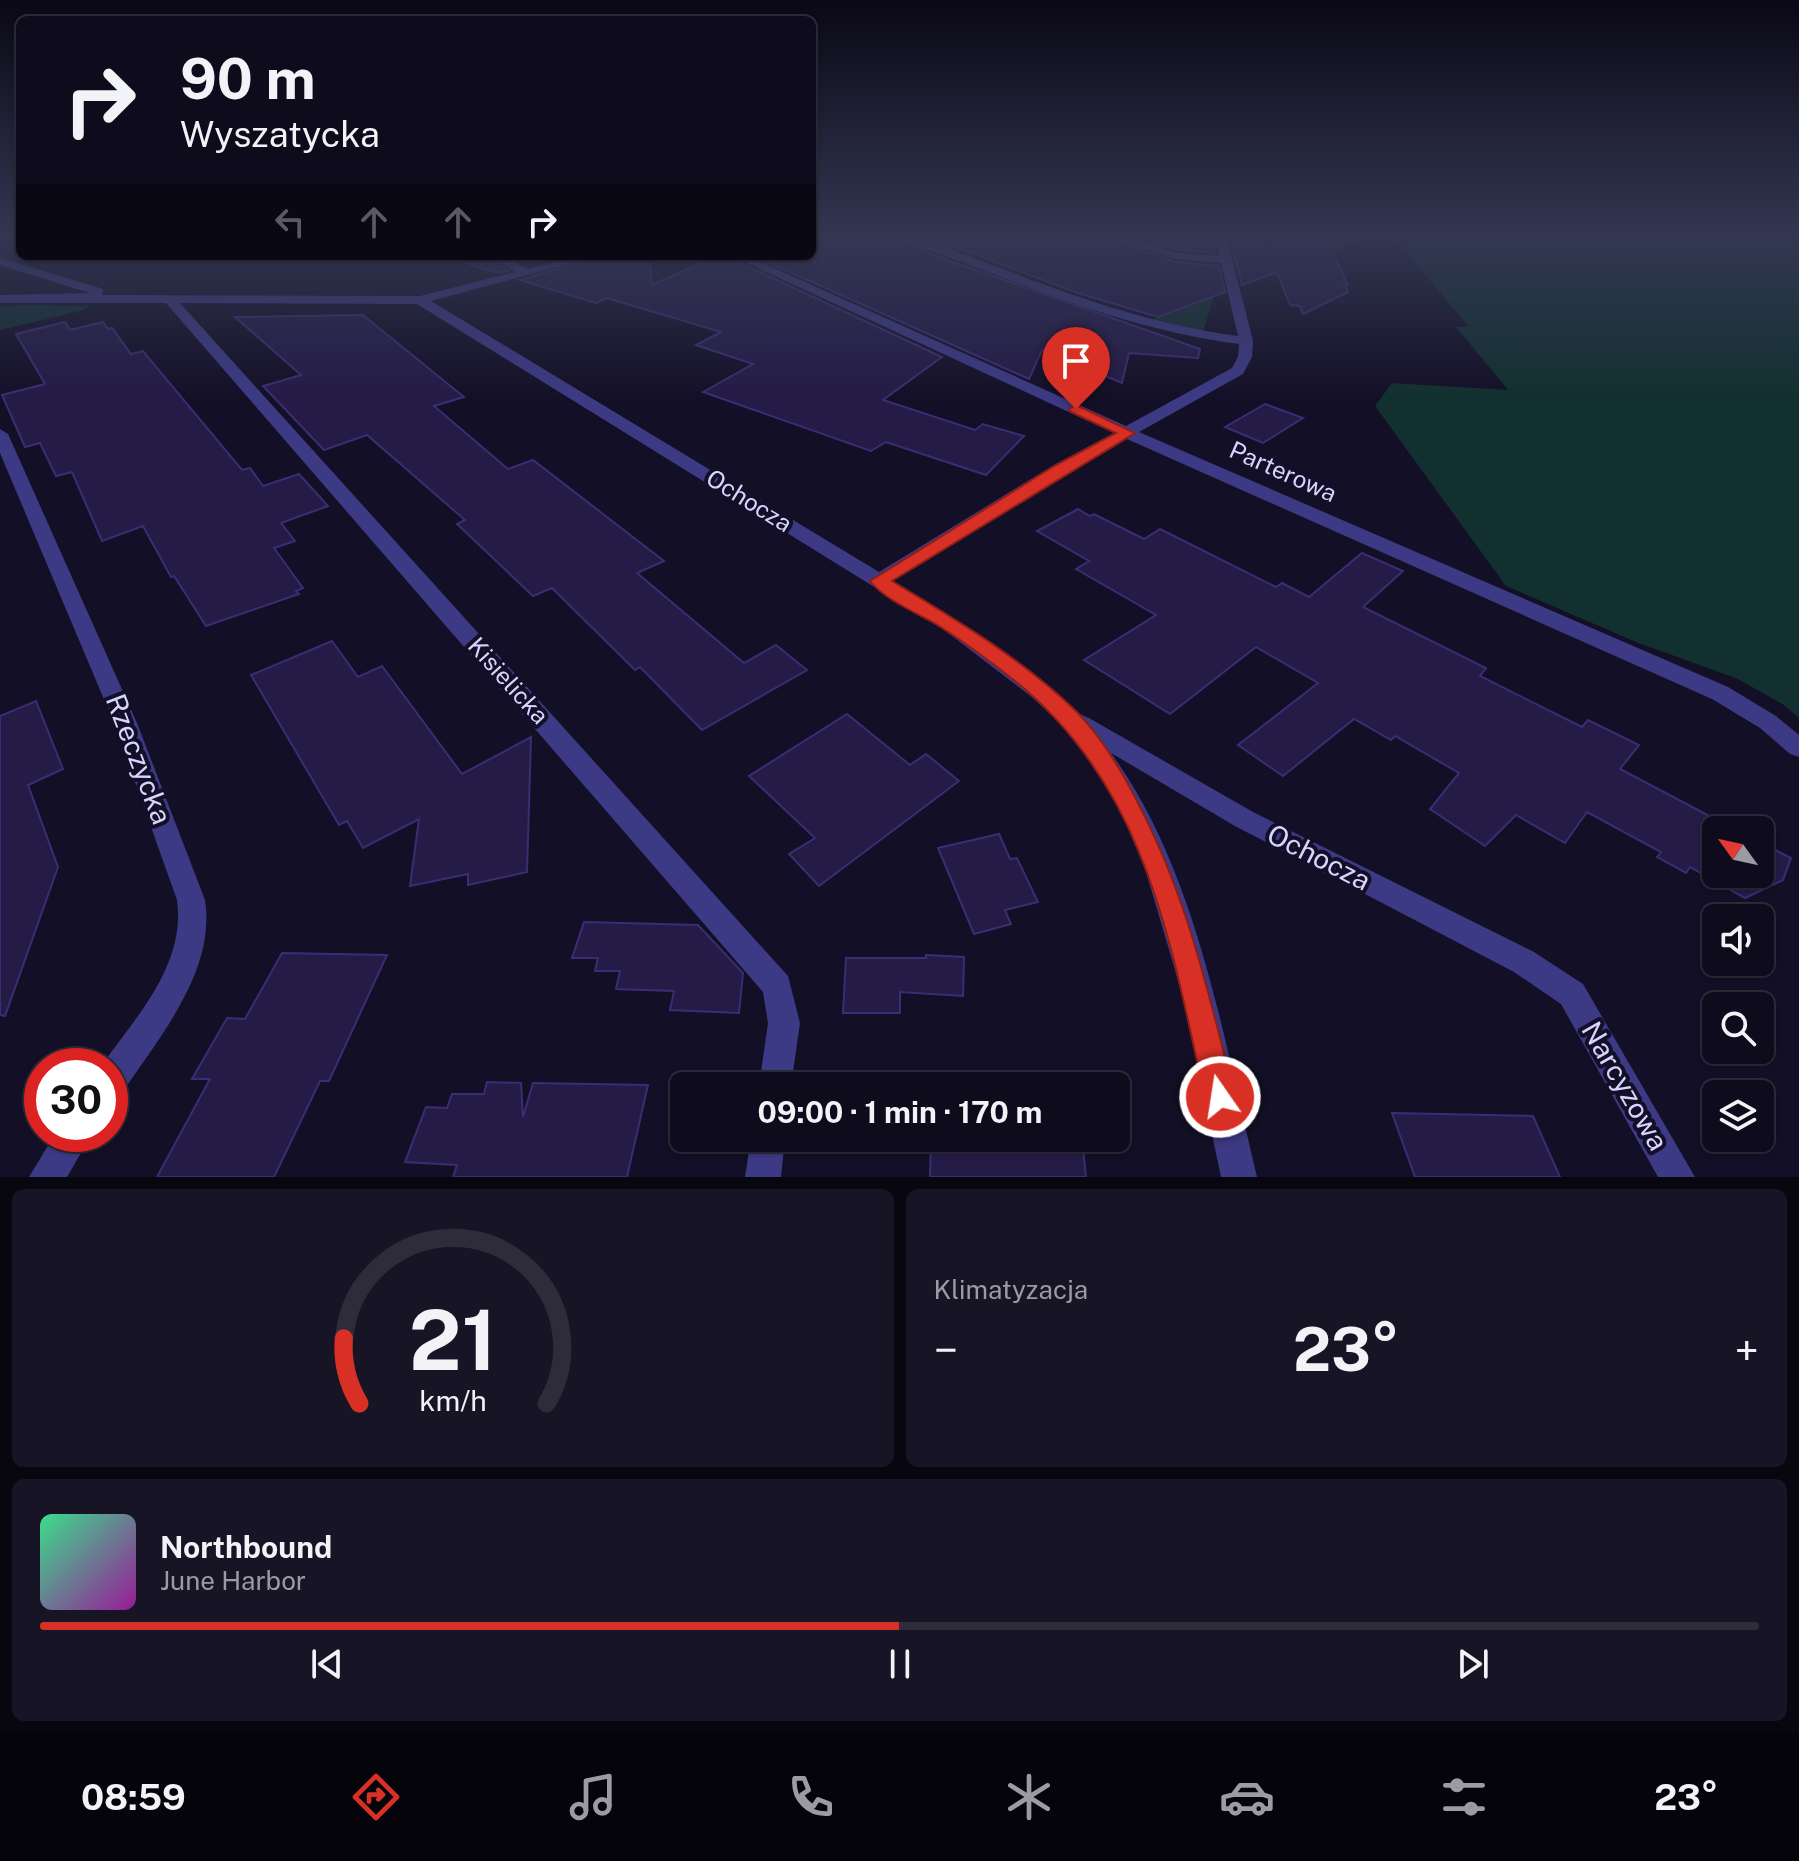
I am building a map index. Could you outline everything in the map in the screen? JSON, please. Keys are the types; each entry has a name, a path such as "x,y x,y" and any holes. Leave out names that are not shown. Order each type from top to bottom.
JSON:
{"street":[{"path":"88,300 99,292 92,290"},
{"path":"2,300 420,300 459,290"},
{"name":"Parterowa","path":"813,290 1128,433 1720,693 1768,722 1799,748"},
{"path":"1053,290 1148,325 1203,338 1246,341"},
{"path":"879,581 1060,469 1230,377 1242,365 1246,341 1235,290"},
{"name":"Ochocza","path":"420,300 954,627 1022,676 1068,716 1096,750 1117,784 1154,857 1181,933 1239,1177"},
{"name":"Kisielicka","path":"171,301 777,986 784,1023 777,1072"},
{"name":"Rzeczycka","path":"0,434 137,750 189,895 193,926 186,955 171,989 128,1054"},
{"name":"Ochocza","path":"1068,716 1244,819 1524,962 1572,994"},
{"name":"Narcyzowa","path":"1572,994 1677,1177"},
{"path":"47,1177 63,1152"},
{"path":"763,1177 766,1152"}],"green space":[{"path":"1438,290 1799,290 1799,718 1784,705 1738,679 1636,642 1506,586 1375,406 1392,383 1508,390 1456,327 1468,326"},
{"path":"1215,292 1202,335 1149,321"},
{"path":"89,306 84,310 0,330 0,307"}],"building":[{"path":"553,290 798,290 942,357 883,400 975,430 983,424 1024,436 986,475 886,442 871,451 703,392 753,364 696,345 721,332 607,298 596,303"},
{"path":"830,290 1032,290 1200,349 1198,358 1129,353 1122,383 1042,350 1029,379"},
{"path":"1070,290 1225,292 1158,317"},
{"path":"1284,290 1348,292 1303,314 1300,306 1290,305"},
{"path":"363,315 464,397 434,406 508,469 533,460 664,561 637,573 744,663 776,645 807,670 702,730 640,667 635,670 552,588 533,596 457,524 465,520 367,435 324,450 263,386 301,375 235,317"},
{"path":"65,322 70,330 103,322 108,329 112,328 131,354 143,351 242,470 250,468 263,486 299,474 328,506 281,523 295,541 274,548 303,588 296,591 299,594 206,626 174,576 171,577 143,526 102,541 72,472 56,476 40,443 25,447 2,395 45,384 16,334"},
{"path":"1265,404 1303,418 1263,443 1225,427"},
{"path":"1078,509 1144,539 1160,529 1276,587 1282,583 1309,597 1362,553 1403,571 1363,607 1486,668 1480,676 1582,727 1588,720 1639,745 1620,769 1709,816 1702,816 1702,874 1690,867 1686,873 1657,857 1661,852 1587,812 1565,843 1516,815 1485,846 1430,809 1459,773 1395,736 1391,740 1354,719 1283,776 1238,745 1318,683 1256,647 1170,714 1084,660 1156,615 1076,569 1089,561 1037,531"},
{"path":"332,641 358,677 382,666 462,774 531,737 527,872 468,885 468,874 410,886 419,819 363,848 347,821 339,825 251,675"},
{"path":"36,701 63,769 28,785 58,867 5,1016 0,1015 0,716"},
{"path":"847,714 910,765 926,754 959,781 819,886 789,854 815,838 749,776"},
{"path":"999,834 1010,859 1017,858 1038,902 1005,910 1011,924 974,934 938,848"},
{"path":"1774,849 1791,858 1783,880 1774,884"},
{"path":"1727,888 1766,888 1745,898"},
{"path":"584,922 698,925 743,973 739,1013 670,1010 674,991 616,989 620,971 595,971 598,958 572,958"},
{"path":"282,953 387,955 329,1081 320,1081 274,1177 157,1177 210,1079 192,1079 227,1018 245,1019"},
{"path":"926,955 964,957 963,996 900,992 900,1013 843,1013 846,958 926,958"},
{"path":"487,1082 521,1083 523,1117 533,1083 648,1085 627,1177 453,1177 457,1165 405,1162 426,1107 447,1108 452,1094 484,1094"},
{"path":"1392,1113 1533,1116 1560,1177 1415,1177"},
{"path":"931,1152 1083,1152 1086,1177 930,1177"}],"route":[{"path":"1076,409 1128,433 1060,469 879,581 954,627 1022,676 1068,716 1096,750 1154,857 1181,933 1220,1097"}]}
